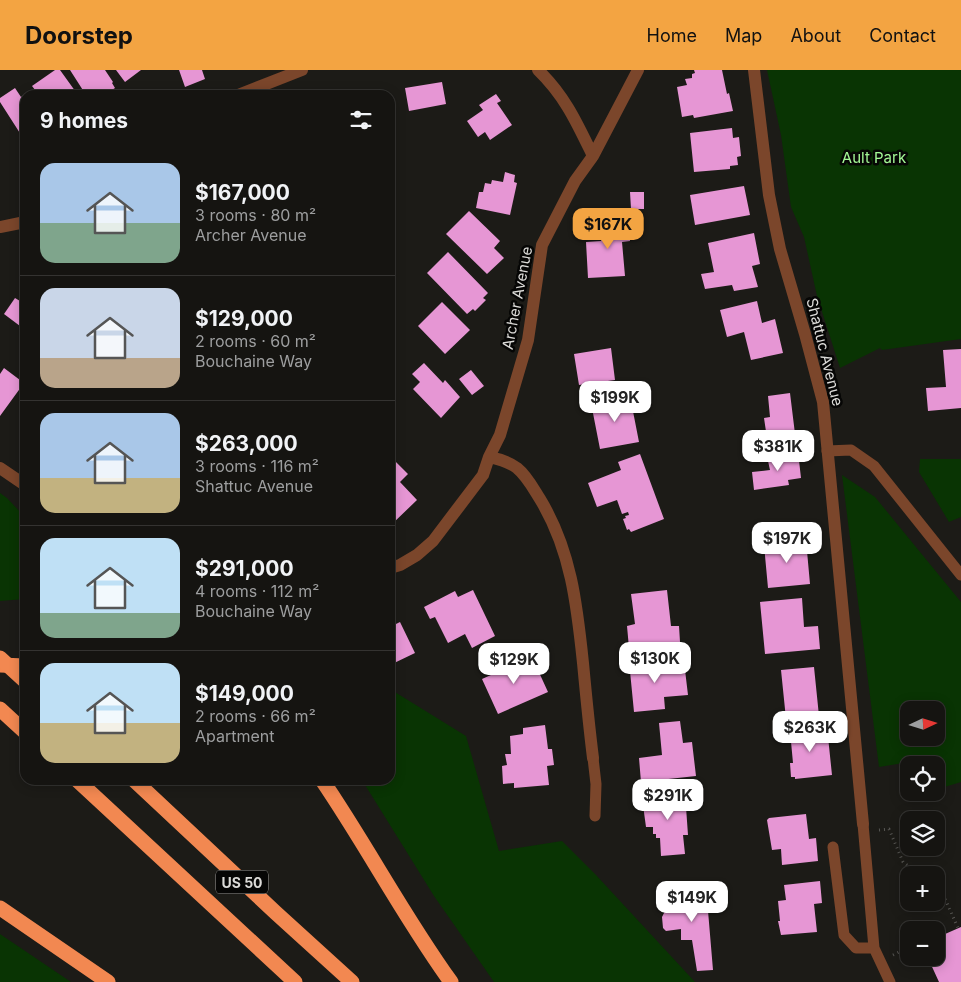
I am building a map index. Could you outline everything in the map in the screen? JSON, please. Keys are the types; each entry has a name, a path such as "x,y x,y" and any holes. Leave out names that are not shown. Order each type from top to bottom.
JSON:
{"highway":[{"path":"0,658 20,676"},
{"path":"0,664 20,666"},
{"path":"0,709 20,727"},
{"name":"US 50","path":"82,785 295,982"},
{"name":"US 50","path":"139,785 352,982"},
{"path":"325,785 428,950 451,982"},
{"path":"0,908 108,982"}],"street":[{"path":"251,90 302,70"},
{"path":"538,70 552,84 568,107 593,156"},
{"name":"Archer Avenue","path":"395,566 418,555 432,542 483,475 500,435 528,340 542,245 575,181 593,156 638,70"},
{"name":"Shattuc Avenue","path":"754,70 769,195 780,249 823,402 863,827"},
{"path":"0,227 20,223"},
{"path":"490,457 504,460 517,468 530,483 546,509 562,546 574,585 592,758"},
{"path":"0,468 20,482"}],"lane":[{"path":"827,451 851,450 874,466 961,575"},
{"path":"592,758 596,784 595,816"},
{"path":"863,827 874,948 890,982"},
{"path":"833,847 844,935 856,948 874,948"}],"path":[{"path":"863,827 889,829 903,862 908,866"},
{"path":"945,899 958,928"}],"green space":[{"name":"Ault Park","path":"767,70 961,70 961,339 882,350 880,348 840,368 817,296 804,237 791,207 781,135"},
{"path":"920,459 961,459 961,517 949,522 919,472"},
{"path":"842,475 875,497 961,602 961,782 945,787 945,756 900,756 900,764 879,767"},
{"path":"0,493 20,512 20,599 0,601"},
{"path":"395,692 466,736 499,851 562,841 695,982 494,982 434,896 365,785 395,785"},
{"path":"0,934 71,982 0,982"}],"building":[{"path":"55,70 60,70 74,90 35,90 32,86"},
{"path":"70,70 105,70 115,88 112,90 83,90"},
{"path":"116,70 141,70 125,82"},
{"path":"179,70 202,70 205,79 185,87"},
{"path":"694,70 722,70 733,111 694,118 693,115 682,117 677,87 687,85 685,79 692,78 692,74 695,73"},
{"path":"442,82 446,104 409,111 405,88"},
{"path":"15,88 20,96 20,133 0,102 0,98"},
{"path":"496,94 501,101 497,103 512,125 490,140 485,132 478,137 467,121 483,110 479,105"},
{"path":"732,128 733,138 739,137 741,156 737,157 738,165 730,166 730,169 694,172 690,133"},
{"path":"505,172 515,175 514,182 517,183 510,215 476,208 479,192 483,192 485,183 491,184 492,180 503,182"},
{"path":"744,186 750,215 695,225 690,195"},
{"path":"630,192 644,192 644,209 631,209"},
{"path":"469,211 500,241 494,248 504,258 487,274 446,234"},
{"path":"628,218 630,241 622,242 625,276 588,278 586,242 601,241 600,220"},
{"path":"754,233 760,264 752,266 758,287 734,291 732,285 705,289 701,274 714,272 708,243"},
{"path":"448,252 488,293 483,298 486,300 475,311 473,309 467,314 427,273"},
{"path":"15,298 20,301 20,326 4,314"},
{"path":"757,301 762,323 775,319 783,353 751,360 744,332 727,337 720,310"},
{"path":"442,302 470,330 445,354 418,326"},
{"path":"611,348 615,380 579,385 574,354"},
{"path":"961,349 961,408 928,411 926,388 946,387 943,350"},
{"path":"424,363 443,383 445,380 460,397 441,418 413,389 420,382 412,374"},
{"path":"4,368 20,380 20,388 0,416 0,374"},
{"path":"471,370 484,386 472,395 459,379"},
{"path":"790,393 796,442 768,445 764,418 770,417 768,396"},
{"path":"630,396 639,442 600,449 591,403"},
{"path":"798,452 801,478 788,480 789,485 754,490 752,472 770,470 768,461 771,461 770,455"},
{"path":"640,454 664,519 631,532 629,529 627,530 623,519 629,515 628,512 622,514 617,500 597,507 588,483 621,470 618,462"},
{"path":"395,461 408,474 400,482 417,500 395,521"},
{"path":"806,540 810,584 768,588 764,545"},
{"path":"473,590 495,636 472,648 465,634 448,643 435,617 430,619 424,607 455,591 458,597"},
{"path":"667,590 671,626 679,626 680,642 629,648 627,626 635,624 631,594"},
{"path":"802,598 804,627 818,626 820,649 765,654 760,602"},
{"path":"400,622 415,653 395,663 395,624"},
{"path":"520,654 528,673 537,668 548,692 498,714 482,679 502,670 499,663"},
{"path":"664,657 666,672 685,670 688,695 664,697 665,709 634,712 629,661"},
{"path":"814,667 819,716 786,719 781,670"},
{"path":"680,721 683,743 692,742 696,776 641,782 639,758 662,755 659,723"},
{"path":"545,725 548,749 552,749 554,765 547,766 549,785 514,788 514,783 503,784 502,766 507,765 505,754 511,754 510,736 523,734 523,728"},
{"path":"827,727 832,775 795,779 795,777 791,777 790,763 793,763 790,731"},
{"path":"672,792 672,794 685,793 688,835 683,835 685,854 661,856 660,838 656,838 656,834 653,834 653,827 646,827 642,798 647,798 647,795 654,794 655,797 659,797 659,793"},
{"path":"806,814 809,839 816,838 818,861 782,865 781,849 772,850 767,820 769,818"},
{"path":"820,881 822,903 814,904 817,932 781,935 778,921 780,921 778,901 786,900 784,885"},
{"path":"706,887 713,970 697,971 692,940 681,940 681,929 666,931 663,928 662,917 665,911 672,911 670,890"},
{"path":"961,927 961,982 939,982 932,966 945,966 945,934"}]}
